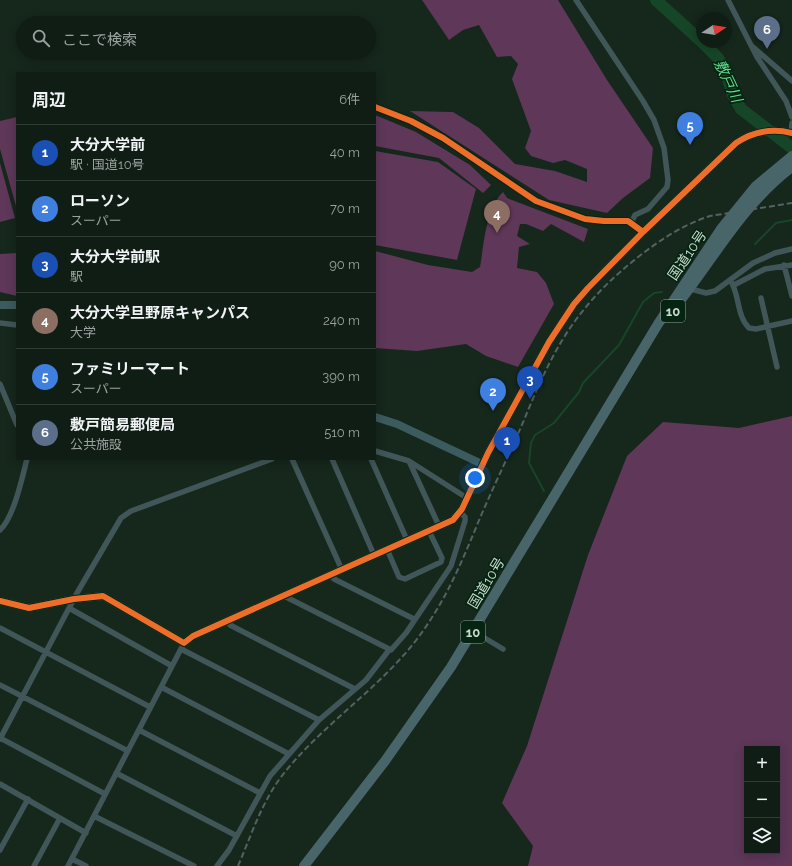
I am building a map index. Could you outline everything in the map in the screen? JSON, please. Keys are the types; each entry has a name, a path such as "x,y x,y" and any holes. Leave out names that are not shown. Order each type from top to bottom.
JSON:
{"highway":[{"name":"国道10号","path":"721,237 760,197 791,161"},
{"name":"国道10号","path":"304,866 411,726 473,631 622,384 721,237 744,200 765,178 791,161"}],"street":[{"path":"576,0 643,101 654,120 664,148 668,180 667,187 648,209 635,215 631,223"},
{"path":"728,0 750,44 786,101 792,117"},
{"path":"750,44 792,81"},
{"path":"376,107 411,121 443,138 536,201 585,219 604,221 623,220 631,223 643,232"},
{"path":"68,866 183,646 193,636 453,520 460,512 482,464 549,342 566,316 588,288 728,149 744,137 763,131 775,130 792,133 792,123"},
{"path":"732,283 753,263 775,253 792,249"},
{"path":"784,265 792,296"},
{"path":"687,286 712,292 765,269 792,265"},
{"path":"732,283 738,307 747,326 756,330 792,321"},
{"path":"761,298 777,367"},
{"path":"0,305 16,306"},
{"path":"0,322 16,324"},
{"path":"0,384 16,423"},
{"path":"376,417 403,427 482,464"},
{"path":"376,451 409,461 466,498"},
{"path":"1,526 12,509 27,460"},
{"path":"105,794 0,738 69,608 121,518 127,513 269,460"},
{"path":"292,460 342,570"},
{"path":"332,460 374,555"},
{"path":"371,460 407,540"},
{"path":"409,461 439,526"},
{"path":"217,866 270,776 319,720 368,678 389,650 394,647 406,633 451,566 464,526 465,517 460,512"},
{"path":"387,549 399,577 404,579 441,562 442,558 429,531"},
{"path":"331,574 334,579 412,618"},
{"path":"285,595 286,597 389,650"},
{"path":"0,601 29,608 74,599 103,596 183,646 319,720"},
{"path":"69,608 172,666"},
{"path":"228,620 230,625 355,689"},
{"path":"0,628 150,707"},
{"path":"473,631 503,649"},
{"path":"0,685 128,751"},
{"path":"161,687 289,754"},
{"path":"139,730 260,793"},
{"path":"116,773 236,836"},
{"path":"0,784 86,832"},
{"path":"0,850 28,800"},
{"path":"94,816 194,866"},
{"path":"34,866 60,818"},
{"path":"72,859 86,866"}],"shaded area":[{"path":"422,0 558,0 607,80 653,148 650,178 623,198 607,213 549,200 410,111 453,112 479,128 515,164 555,171 587,182 587,169 565,160 553,163 531,156 525,148 531,131 512,79 518,64 511,56 497,57 479,25 463,30 449,40"},
{"path":"376,115 416,132 470,165 491,185 483,193 439,158 376,146"},
{"path":"16,117 16,206 0,149 0,121"},
{"path":"376,151 438,162 476,189 457,260 376,245"},
{"path":"0,163 15,218 0,222"},
{"path":"503,192 507,198 588,229 584,242 551,224 543,231 526,224 520,224 517,236 530,244 519,247 517,268 537,272 546,283 554,304 518,367 486,356 466,344 417,351 376,348 376,251 428,265 472,272 480,267 489,217 497,199"},
{"path":"16,253 16,296 0,292 0,254"},
{"path":"792,416 792,866 528,866 533,846 502,803 527,746 588,555 627,456 663,422 739,428"}],"waterway":[{"name":"敷戸川","path":"656,0 696,37"},
{"name":"敷戸川","path":"708,48 718,58 726,72 733,95 741,109 792,148"},
{"path":"755,244 776,223 792,220"},
{"path":"544,491 529,463 531,443 535,435 554,423 579,392 583,383 619,345 643,302 654,293 662,292"}],"railway":[{"path":"238,866 262,809 281,777 298,756 317,737 396,664 413,644 437,610 457,571 546,369 567,332 590,302 614,277 632,262 658,242 683,227 710,216 792,203"}],"cycle path":[{"path":"376,107 411,121 443,138 536,201 585,219 628,221 643,232"},
{"path":"0,601 29,608 74,599 103,596 184,643 193,636 453,520 462,509 488,453 549,342 574,304 588,288 643,232 736,143 756,133 770,131 792,133"}],"place":[{"name":"敷戸簡易郵便局","path":"767,49"},
{"name":"ファミリーマート","path":"690,145"},
{"name":"大分大学旦野原キャンパス","path":"497,233"},
{"name":"大分大学前駅","path":"530,399"},
{"name":"ローソン","path":"493,411"},
{"name":"大分大学前","path":"507,460"}]}
